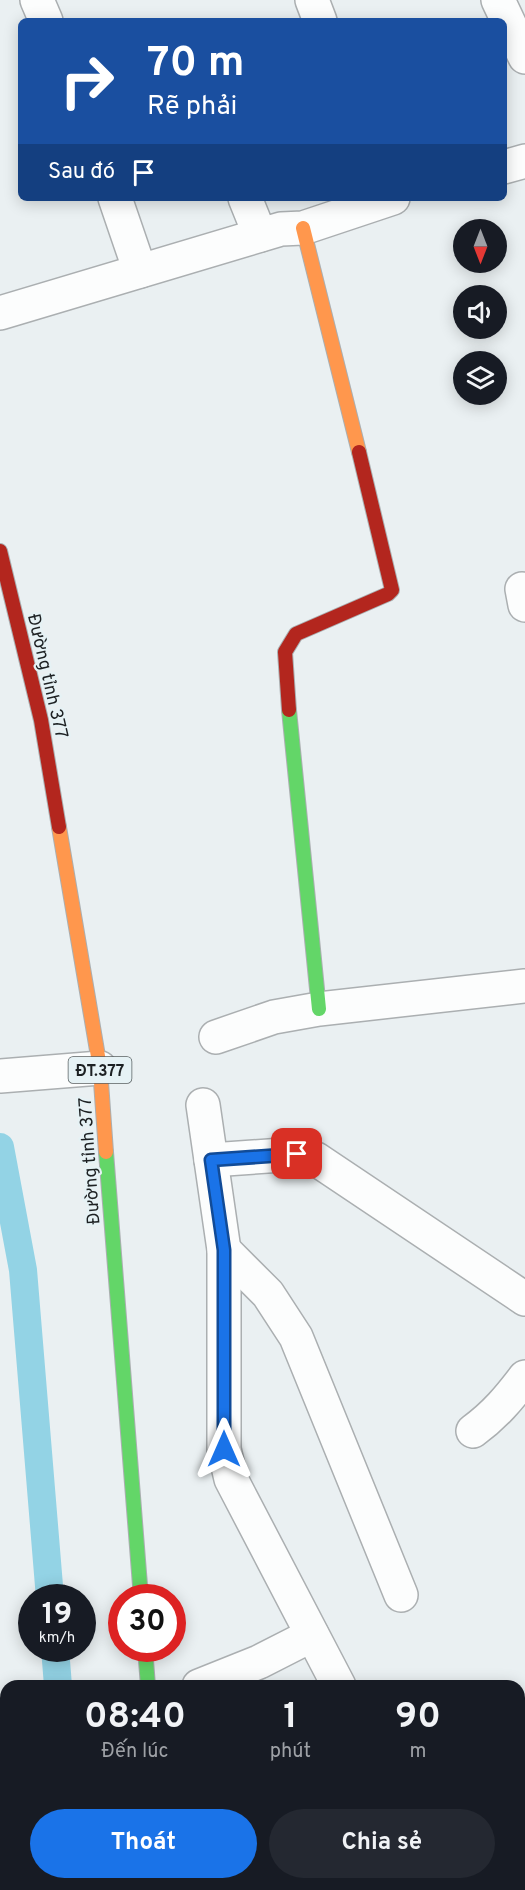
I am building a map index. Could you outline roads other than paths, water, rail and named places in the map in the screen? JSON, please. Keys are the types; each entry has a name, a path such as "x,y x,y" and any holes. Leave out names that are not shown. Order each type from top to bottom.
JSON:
{"main road":[{"path":"303,228 392,584 392,590 388,594 296,634 285,652 285,673 319,1009"},
{"name":"Đường tỉnh 377","path":"0,551 42,720 100,1068 140,1584"},
{"path":"146,1662 148,1680"}],"street":[{"path":"38,0 45,18"},
{"path":"312,0 319,18"},
{"path":"498,0 507,18"},
{"path":"507,19 525,57"},
{"path":"507,166 525,161"},
{"path":"116,201 140,271"},
{"path":"246,201 260,235"},
{"path":"0,313 281,229 303,228 381,201"},
{"path":"216,1036 274,1017 319,1009 525,987"},
{"path":"4,1076 100,1068"},
{"path":"203,1106 224,1250 224,1449 231,1479 336,1680"},
{"path":"211,1160 297,1154 316,1159 525,1299"},
{"path":"224,1250 268,1294 296,1336 401,1596"},
{"path":"474,1431 504,1405 525,1377"},
{"path":"214,1680 259,1662 312,1635"}],"waterway":[{"path":"0,1147 23,1270 49,1584"},
{"path":"56,1662 58,1680"}]}
